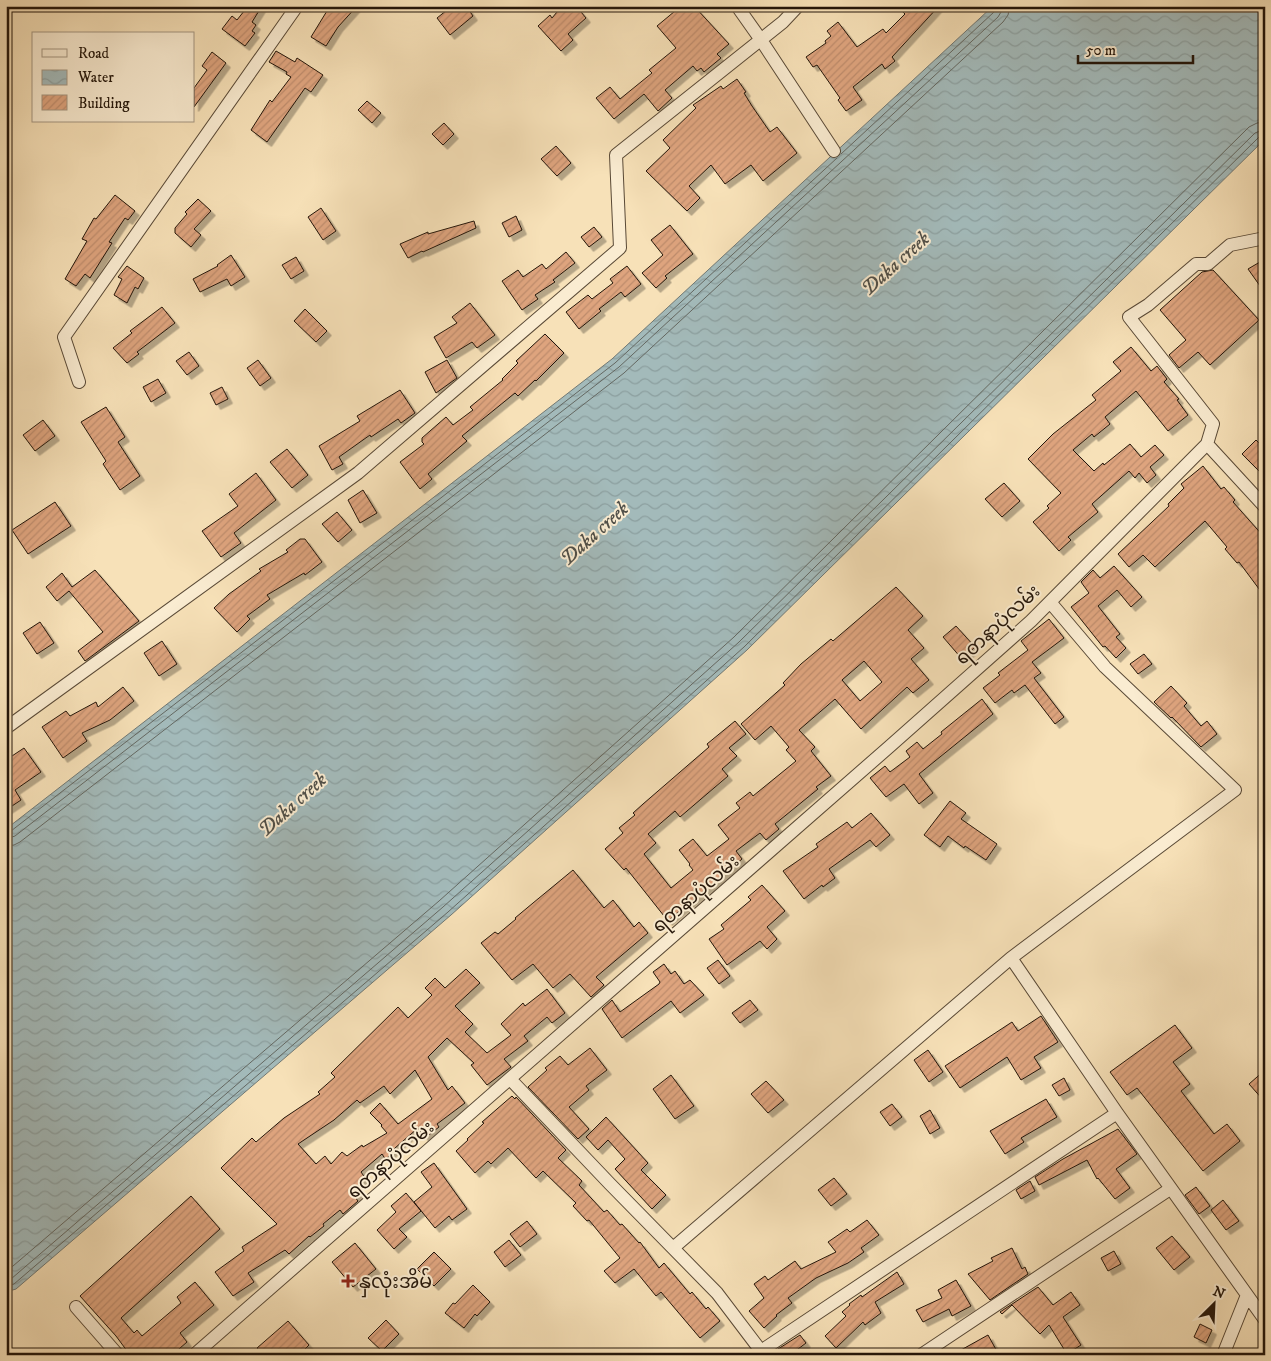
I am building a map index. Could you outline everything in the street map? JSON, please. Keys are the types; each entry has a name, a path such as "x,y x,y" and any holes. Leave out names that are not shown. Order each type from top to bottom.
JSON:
{"street":[{"path":"79,382 64,337 297,6"},
{"path":"737,6 834,151"},
{"path":"6,728 358,473 620,248 616,155 784,22 798,6"},
{"path":"1265,238 1230,245 1208,264 1196,264 1148,306 1130,317 1213,424 1207,444 1265,507"},
{"name":"ရတနာပုံလမ်း","path":"194,1355 1031,621 1207,444"},
{"path":"673,1248 1011,958 1235,790 1105,667 1050,602"},
{"path":"1011,958 1117,1114 1265,1320"},
{"path":"510,1079 717,1292 762,1353 1117,1114"},
{"path":"921,1355 1170,1189"},
{"path":"1223,1355 1247,1295"},
{"path":"76,1307 118,1355"}],"water":[{"name":"Daka creek","path":"993,6 1265,6 1265,139 747,650 451,915 16,1289 6,1292 6,829 612,359"}],"building":[{"path":"248,6 262,6 252,22 256,25 252,31 255,33 245,46 222,29 232,16 237,20"},
{"path":"330,6 357,6 338,27 326,46 311,37"},
{"path":"452,6 466,6 473,16 450,35 437,18"},
{"path":"562,6 576,6 586,18 568,34 573,40 561,51 538,26 550,15 552,18"},
{"path":"681,6 694,6 729,44 717,54 721,58 704,72 701,68 697,71 693,66 665,90 672,98 658,111 644,94 614,119 596,98 610,87 620,99 652,73 649,70 676,48 657,26"},
{"path":"897,6 939,6 892,57 895,61 885,69 882,64 853,87 862,100 846,111 838,100 840,98 817,65 813,67 806,57 826,43 825,41 831,36 827,31 838,22 857,47 883,29 886,33 905,14"},
{"path":"276,51 295,62 297,58 323,75 311,92 305,88 267,142 251,130 270,100 272,102 291,77 286,74 287,72 269,62"},
{"path":"212,52 226,63 195,106 195,87 207,70 202,66"},
{"path":"737,79 746,92 744,93 752,106 770,132 777,127 797,153 763,181 751,165 725,184 711,165 689,186 700,198 687,211 646,171 670,148 663,140 696,108 693,105 721,86 723,89"},
{"path":"367,101 381,113 372,123 358,110"},
{"path":"444,123 454,134 443,145 432,134"},
{"path":"556,146 571,163 557,176 541,159"},
{"path":"115,195 135,211 128,220 125,218 109,242 112,243 90,278 85,274 76,286 65,279 87,241 82,239 94,218 96,219"},
{"path":"198,199 211,211 194,229 201,235 191,247 175,233 175,228 187,214 185,212"},
{"path":"321,208 336,231 323,240 308,217"},
{"path":"516,216 522,230 509,237 502,223"},
{"path":"474,221 476,228 408,258 400,244 428,232 428,234"},
{"path":"670,225 693,254 665,276 667,278 656,288 642,273 663,255 651,240"},
{"path":"594,227 602,237 589,247 581,237"},
{"path":"566,252 575,263 553,280 555,282 535,295 538,299 522,310 502,281 518,270 523,277 542,264 546,269"},
{"path":"231,255 245,277 231,286 227,279 200,292 193,279 218,266"},
{"path":"296,257 304,271 291,279 282,265"},
{"path":"1265,259 1265,293 1248,269"},
{"path":"127,266 144,278 138,289 135,287 127,303 114,295 122,279 118,277"},
{"path":"627,266 641,284 625,297 621,292 599,309 601,311 579,329 566,312 588,295 592,299 613,283 610,279"},
{"path":"1213,270 1259,320 1210,365 1198,352 1179,368 1169,355 1186,340 1160,310 1202,272"},
{"path":"470,303 495,335 477,348 472,342 446,358 434,337 457,323 452,317"},
{"path":"162,307 175,323 137,352 139,354 127,363 113,348 132,333 130,331"},
{"path":"305,309 327,331 316,342 294,321"},
{"path":"545,334 564,353 518,396 515,393 462,436 467,441 428,474 432,479 420,489 400,462 424,444 422,438 446,417 453,425 473,410 470,407 503,380 518,363 516,361"},
{"path":"1131,347 1151,371 1157,366 1167,379 1164,382 1179,399 1177,400 1188,415 1168,431 1136,391 1105,417 1110,424 1094,437 1092,434 1073,450 1094,471 1130,444 1141,457 1155,445 1164,455 1150,467 1156,475 1147,483 1139,473 1135,478 1129,471 1092,504 1098,512 1068,537 1071,540 1059,551 1033,522 1049,508 1047,506 1061,493 1028,459 1053,434 1096,400 1092,395 1121,371 1113,362"},
{"path":"189,352 199,366 187,375 176,361"},
{"path":"258,360 271,378 260,386 247,368"},
{"path":"447,360 457,378 436,393 425,372"},
{"path":"158,379 166,393 151,402 143,387"},
{"path":"222,387 228,399 216,405 210,393"},
{"path":"400,390 415,413 401,423 398,419 371,437 370,435 339,457 343,464 332,470 319,446 360,421 357,416"},
{"path":"106,407 125,437 118,442 140,476 120,490 103,464 106,461 81,422"},
{"path":"43,420 55,436 35,451 23,435"},
{"path":"1256,440 1265,449 1265,477 1242,454"},
{"path":"287,449 308,475 292,488 270,462"},
{"path":"1203,466 1221,489 1224,487 1235,500 1233,502 1265,538 1265,597 1239,562 1237,563 1225,549 1227,547 1205,521 1155,567 1143,555 1129,567 1118,554 1169,506 1168,504 1184,488 1181,484"},
{"path":"256,473 276,500 234,533 241,543 221,557 202,531 238,506 229,494"},
{"path":"1004,483 1020,501 1002,517 985,499"},
{"path":"363,490 377,513 360,523 348,500"},
{"path":"55,502 71,526 28,554 12,530"},
{"path":"337,512 352,530 338,542 322,524"},
{"path":"300,539 305,539 322,562 305,575 304,573 267,595 270,599 247,616 250,619 237,632 214,608 229,594 261,571 259,569 288,552 286,550"},
{"path":"1114,566 1142,597 1131,607 1117,590 1098,606 1120,634 1116,637 1126,648 1116,658 1105,646 1103,647 1071,607 1089,593 1081,582 1093,570 1100,578"},
{"path":"95,570 139,621 85,661 78,651 103,632 69,591 57,601 46,587 62,573 72,587"},
{"path":"896,587 923,616 908,630 924,648 911,659 929,680 913,693 907,687 861,729 835,699 799,730 815,747 811,751 831,776 775,824 779,829 766,840 760,833 736,851 742,859 668,921 626,868 624,870 605,849 623,833 619,828 635,815 633,813 709,747 707,744 735,721 746,734 729,748 737,756 722,769 728,776 680,817 675,811 648,834 656,843 644,854 671,888 693,870 679,850 693,839 707,856 729,839 718,825 740,808 736,803 750,792 753,796 796,761 786,750 789,747 771,726 755,740 741,724 785,685 783,683 801,664 831,639 833,641","holes":["864,661 882,682 860,701 842,680"]},
{"path":"1049,619 1064,638 1032,662 1041,673 1034,678 1064,717 1055,724 1025,685 1014,693 1012,690 995,703 983,688 1000,675 998,673 1028,650 1021,641"},
{"path":"40,622 54,643 37,654 23,633"},
{"path":"956,626 975,647 962,659 943,637"},
{"path":"162,641 177,664 159,676 144,653"},
{"path":"1144,654 1152,664 1138,674 1130,664"},
{"path":"1171,686 1187,703 1184,706 1201,726 1207,721 1217,734 1201,747 1172,717 1154,702"},
{"path":"123,687 134,701 110,720 82,733 87,741 63,758 42,727 66,711 70,716 96,702 98,707"},
{"path":"982,699 993,714 919,774 933,793 919,804 904,784 886,797 870,778 885,766 890,772 910,757 906,751 917,742 923,749"},
{"path":"24,748 41,772 15,790 21,800 6,810 6,760"},
{"path":"950,801 966,813 961,819 997,844 986,860 965,846 964,848 948,836 940,847 924,835"},
{"path":"871,813 890,835 876,847 870,840 829,869 835,878 804,899 783,871 818,847 816,844 847,822 852,828"},
{"path":"573,870 604,908 613,900 634,927 639,922 648,933 596,977 604,985 591,997 570,974 553,988 533,964 512,980 481,943 495,932 498,934"},
{"path":"762,885 785,911 767,927 777,939 767,949 760,941 727,965 709,939 724,929 721,925 751,900 748,897"},
{"path":"718,960 730,976 719,984 707,968"},
{"path":"664,964 671,974 675,971 684,984 690,980 704,995 680,1013 671,1001 622,1038 602,1009 612,1000 620,1012 659,984 660,982 653,972"},
{"path":"466,969 480,983 455,1006 473,1024 465,1032 487,1053 511,1035 501,1024 523,1003 525,1006 547,989 565,1013 552,1023 547,1017 524,1036 528,1041 504,1059 511,1067 487,1085 471,1065 474,1063 447,1038 428,1057 448,1090 452,1086 465,1103 437,1124 439,1127 425,1138 418,1128 395,1148 386,1160 382,1154 361,1172 366,1179 355,1188 360,1193 355,1197 358,1201 343,1214 340,1210 323,1224 324,1226 309,1236 289,1254 285,1250 248,1273 254,1282 233,1296 215,1272 244,1251 242,1247 277,1224 221,1168 252,1138 256,1142 284,1118 320,1094 318,1092 335,1077 331,1073 398,1007 408,1018 432,995 425,988 435,978 445,988","holes":["415,1070 432,1099 398,1124 380,1103 370,1113 387,1133 363,1147 362,1145 347,1156 342,1152 331,1164 325,1156 316,1164 298,1144 334,1120 357,1100 360,1103 384,1086 390,1094"]},
{"path":"750,1000 758,1010 740,1023 732,1013"},
{"path":"1041,1016 1058,1042 1034,1057 1041,1068 1021,1080 1007,1057 960,1088 945,1066 1012,1022 1018,1031"},
{"path":"1175,1025 1192,1048 1173,1062 1190,1084 1181,1091 1214,1134 1227,1124 1240,1141 1203,1171 1137,1088 1127,1095 1110,1072"},
{"path":"590,1048 607,1070 586,1086 589,1090 569,1107 589,1129 578,1139 528,1087 547,1070 545,1068 560,1056 568,1065"},
{"path":"928,1050 943,1072 929,1082 914,1060"},
{"path":"1265,1070 1265,1102 1249,1084"},
{"path":"671,1075 694,1106 675,1119 653,1089"},
{"path":"1064,1078 1070,1090 1059,1096 1052,1085"},
{"path":"766,1081 784,1100 768,1113 751,1094"},
{"path":"512,1096 515,1099 516,1097 566,1150 558,1158 582,1181 579,1185 604,1212 607,1210 620,1225 622,1224 640,1242 659,1268 664,1263 690,1294 692,1292 706,1309 708,1307 720,1321 700,1338 661,1292 656,1296 634,1269 615,1283 604,1271 620,1258 589,1220 587,1221 573,1206 576,1203 543,1171 536,1178 508,1148 491,1164 488,1161 475,1173 456,1151 484,1123 482,1122"},
{"path":"1046,1099 1057,1117 1021,1138 1024,1142 1005,1154 990,1131"},
{"path":"892,1104 902,1117 890,1126 880,1112"},
{"path":"930,1110 940,1128 930,1134 920,1116"},
{"path":"606,1117 648,1163 641,1170 666,1195 652,1209 615,1169 625,1159 608,1140 598,1150 586,1137"},
{"path":"1118,1129 1137,1154 1116,1169 1130,1188 1115,1199 1097,1179 1087,1160 1039,1185 1035,1177 1063,1159"},
{"path":"434,1163 467,1209 452,1220 449,1216 435,1228 414,1202 432,1187 421,1172"},
{"path":"834,1178 847,1194 831,1206 818,1190"},
{"path":"1030,1181 1035,1191 1021,1199 1016,1190"},
{"path":"1196,1187 1210,1206 1199,1214 1185,1195"},
{"path":"406,1193 421,1211 399,1229 407,1237 394,1249 377,1230 396,1212 391,1206"},
{"path":"191,1196 220,1229 121,1318 134,1333 137,1330 142,1336 181,1303 177,1297 195,1282 214,1305 180,1333 187,1342 172,1355 130,1355 116,1336 80,1296"},
{"path":"1223,1200 1239,1221 1226,1230 1211,1210"},
{"path":"867,1220 879,1235 861,1248 864,1252 848,1263 816,1278 788,1298 792,1303 776,1315 764,1328 749,1311 764,1298 754,1284 765,1276 768,1280 795,1261 801,1269 836,1252 828,1242 847,1229 850,1232"},
{"path":"527,1221 537,1234 520,1247 510,1234"},
{"path":"1172,1236 1190,1257 1174,1270 1156,1248"},
{"path":"509,1240 521,1255 505,1267 494,1252"},
{"path":"355,1243 376,1269 353,1287 332,1262"},
{"path":"1012,1248 1022,1269 1025,1267 1028,1274 990,1300 968,1274 993,1261 991,1258"},
{"path":"1114,1251 1121,1264 1108,1271 1101,1258"},
{"path":"434,1252 451,1269 434,1286 417,1269"},
{"path":"897,1272 904,1284 875,1302 881,1313 865,1325 863,1322 836,1348 825,1336 846,1316 842,1312 861,1295 862,1297"},
{"path":"956,1280 971,1306 952,1316 949,1309 923,1322 916,1310 942,1298 938,1290"},
{"path":"473,1285 490,1302 477,1316 475,1314 464,1328 445,1313"},
{"path":"1038,1287 1053,1305 1071,1292 1080,1305 1063,1317 1081,1345 1067,1354 1049,1325 1040,1334 1012,1305 1002,1314 1000,1312"},
{"path":"386,1320 399,1334 382,1351 368,1338"},
{"path":"288,1321 309,1345 299,1355 263,1355 257,1348"},
{"path":"1200,1324 1212,1330 1206,1343 1194,1337"},
{"path":"800,1335 806,1343 790,1355 782,1355 778,1349"},
{"path":"988,1335 999,1355 952,1355"}],"place":[{"name":"နှလုံးအိမ်","path":"348,1281"}]}
